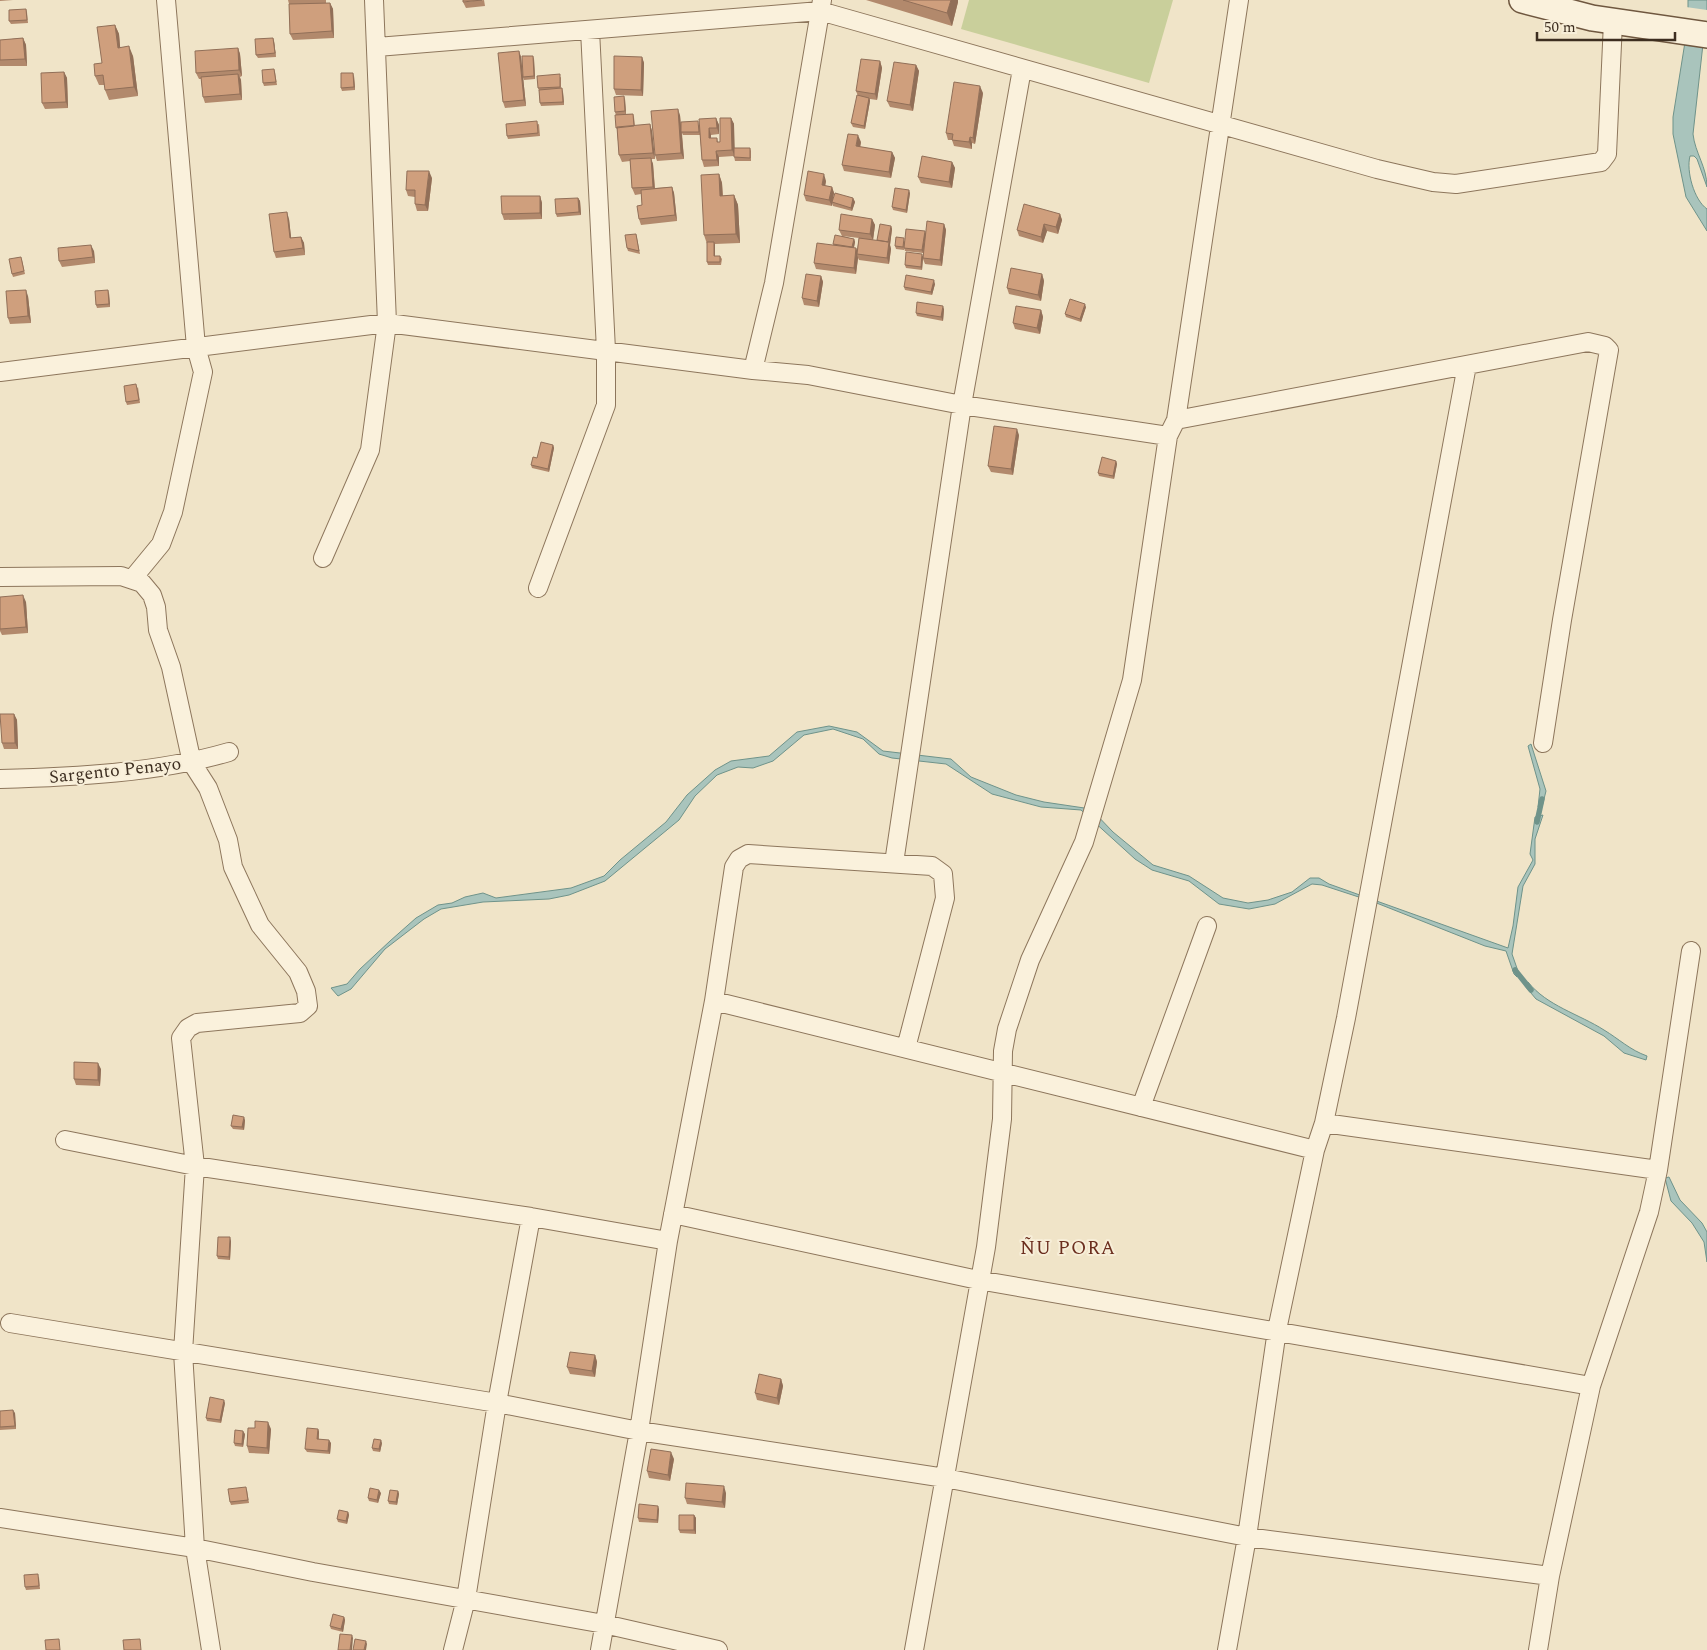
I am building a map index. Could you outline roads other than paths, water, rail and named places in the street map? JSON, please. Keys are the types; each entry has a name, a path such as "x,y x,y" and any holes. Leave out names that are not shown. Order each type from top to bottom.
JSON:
{"street":[{"path":"133,578 161,544 174,512 203,372 196,348 166,0"},
{"path":"323,558 370,450 387,323 374,0"},
{"path":"914,1650 978,1280 986,1247 1002,1119 1002,1072 1007,1029 1030,960 1084,842 1132,680 1222,126 1239,0"},
{"path":"1522,0 1613,22 1695,33"},
{"path":"377,47 590,30 821,6 1022,69 1377,169 1433,182 1473,182 1601,162 1607,154 1613,22"},
{"path":"753,370 774,283 821,6"},
{"path":"538,588 606,406 606,350 590,30"},
{"path":"894,864 962,404 1022,69"},
{"path":"0,372 387,323 753,370 808,374 962,404 1172,428 1467,365 1588,342 1604,346 1609,350 1562,620 1543,743"},
{"path":"1227,1650 1247,1537 1277,1330 1314,1150 1324,1123 1346,1018 1467,365"},
{"path":"0,577 121,576 133,578 142,583 152,595 156,607 158,630 171,667 192,763 208,788 228,840 233,867 260,925 298,972 306,991 308,1006 300,1013 197,1023 188,1028 181,1038 196,1166 183,1352 195,1548 211,1650"},
{"name":"Sargento Penayo","path":"0,779 55,778 192,763 229,752"},
{"path":"600,1650 639,1431 668,1241 714,1001 734,868 739,859 748,854 932,866 943,874 945,898 906,1048"},
{"path":"1141,1107 1207,926"},
{"path":"1538,1650 1550,1576 1591,1386 1649,1212 1658,1170 1692,950"},
{"path":"714,1001 1314,1150"},
{"path":"1324,1123 1658,1170"},
{"path":"65,1140 196,1166 531,1217 668,1241"},
{"path":"673,1214 978,1280 1277,1330 1591,1386"},
{"path":"453,1650 466,1599 497,1403 531,1217"},
{"path":"10,1323 497,1403 639,1431 944,1478 1247,1537 1550,1576"},
{"path":"0,1518 195,1548 313,1572 604,1624 718,1650"}],"water":[{"path":"1688,0 1707,0 1707,17 1688,16"},
{"path":"1685,42 1703,44 1693,134 1705,173 1707,187 1697,159 1694,156 1690,156 1689,169 1692,185 1698,199 1707,209 1707,231 1686,197 1673,134 1673,117"},
{"path":"829,726 857,732 883,751 951,759 971,777 1016,795 1044,802 1091,809 1113,832 1153,865 1189,876 1223,898 1248,903 1268,900 1292,892 1310,878 1319,878 1329,884 1508,948 1518,887 1533,860 1530,854 1535,817 1543,815 1535,839 1535,864 1523,886 1512,954 1519,974 1517,977 1514,974 1506,951 1485,946 1374,902 1322,885 1312,884 1275,904 1249,909 1219,904 1189,881 1152,870 1135,859 1081,810 1041,807 992,794 946,764 892,758 879,754 863,739 833,729 804,735 773,761 753,768 738,767 717,775 695,796 679,820 605,881 569,895 549,899 483,902 441,909 424,919 385,949 351,989 338,996 331,988 347,984 360,969 416,918 438,905 452,903 465,897 483,893 496,898 571,888 604,876 620,860 666,822 687,795 715,770 731,761 769,756 797,732"},
{"path":"1531,744 1546,791 1542,807 1538,807 1540,789 1528,746"},
{"path":"1528,982 1554,1004 1594,1024 1630,1048 1647,1056 1646,1060 1624,1053 1604,1036 1536,999 1525,986"},
{"path":"1669,1177 1680,1200 1702,1223 1707,1232 1707,1262 1704,1242 1692,1223 1671,1201 1665,1178"}],"waterway":[{"path":"1537,822 1542,799"},
{"path":"1515,970 1531,990"}],"district":[{"name":"ÑU PORA","path":"1068,1247"}]}
